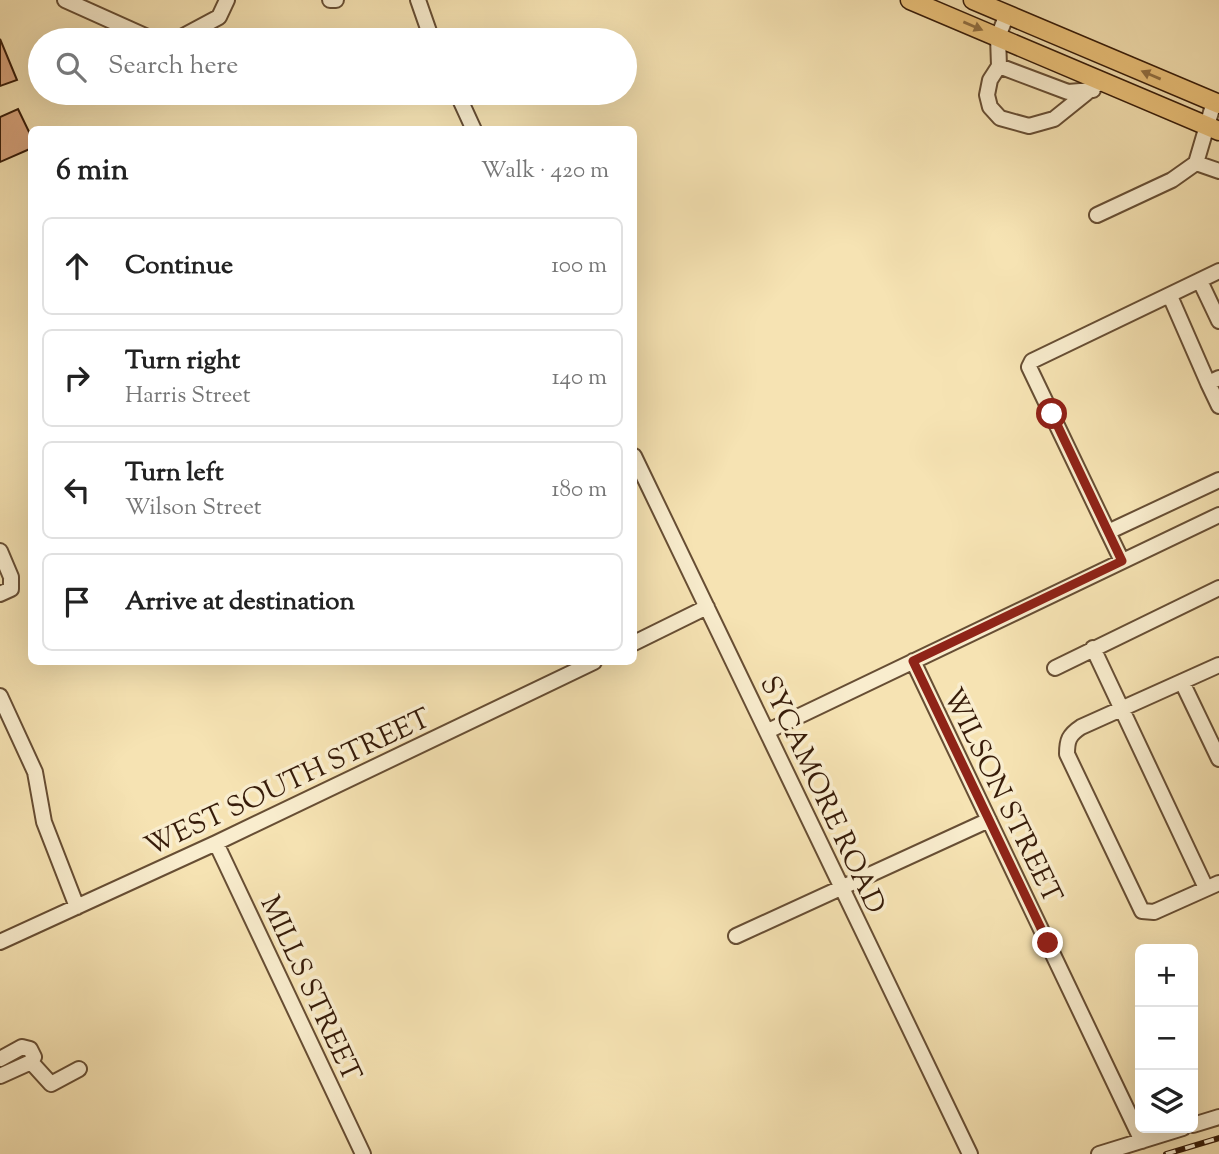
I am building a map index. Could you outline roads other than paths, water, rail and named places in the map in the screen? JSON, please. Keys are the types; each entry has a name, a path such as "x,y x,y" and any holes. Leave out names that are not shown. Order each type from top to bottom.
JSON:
{"main road":[{"path":"910,0 998,37 1097,86 1213,129"},
{"path":"973,0 1217,103"}],"street":[{"path":"65,0 127,28"},
{"path":"198,28 219,16 227,0"},
{"path":"330,0 336,0"},
{"path":"418,0 428,28"},
{"path":"1007,14 998,37 999,66 987,95 990,107 1000,118 1029,126 1054,118 1097,86"},
{"path":"999,66 1068,92 1097,86"},
{"path":"1097,215 1172,180 1196,163 1213,129 1217,103"},
{"path":"463,105 472,126"},
{"path":"1196,163 1219,171"},
{"path":"1122,561 1029,367 1032,361 1219,271"},
{"path":"1200,281 1219,321"},
{"path":"1170,296 1214,381 1219,406"},
{"name":"SYCAMORE ROAD","path":"637,462 970,1154"},
{"path":"1108,532 1219,480"},
{"path":"768,731 1219,515"},
{"path":"0,551 11,577 11,589 0,594"},
{"path":"1055,668 1219,589"},
{"path":"637,642 707,607"},
{"path":"1093,648 1122,709 1212,886 1147,913 1137,905 1067,754 1070,735 1122,709 1219,665"},
{"name":"WILSON STREET","path":"913,661 1142,1140"},
{"name":"WEST SOUTH STREET","path":"0,942 216,843 588,665"},
{"path":"1182,682 1219,759"},
{"path":"0,696 35,772 44,822 77,907"},
{"path":"736,936 989,820"},
{"name":"MILLS STREET","path":"216,843 363,1154"},
{"path":"0,1059 22,1047 30,1049 34,1057 31,1062 0,1076"},
{"path":"31,1062 51,1084 79,1069"},
{"path":"1198,1123 1219,1117"},
{"path":"1099,1154 1166,1133"}],"railway":[{"path":"1166,1154 1219,1138"}]}
